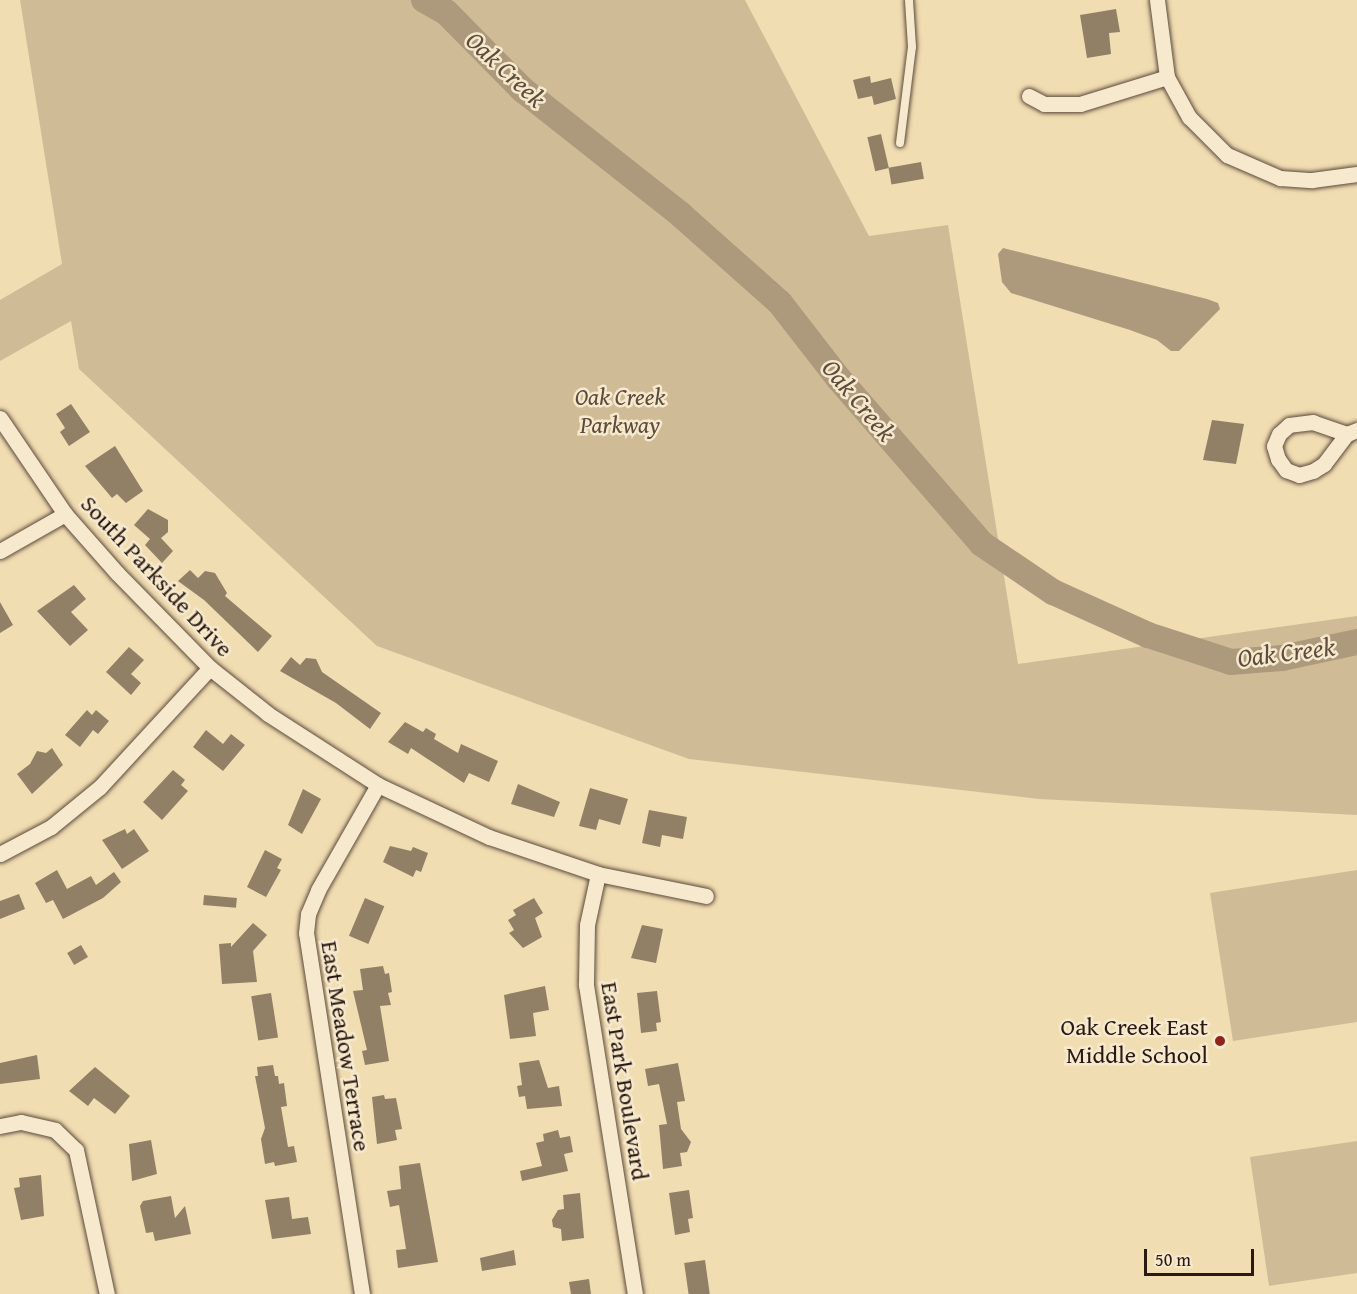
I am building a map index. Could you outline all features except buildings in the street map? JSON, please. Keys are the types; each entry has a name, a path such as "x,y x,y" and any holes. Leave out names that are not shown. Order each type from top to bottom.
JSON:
{"street":[{"path":"1157,0 1167,77 1189,117 1204,136 1227,155 1280,178 1312,180 1357,174"},
{"path":"1029,96 1044,104 1080,104 1167,77"},
{"name":"South Parkside Drive","path":"0,418 65,513 166,626 210,668 268,714 378,785 489,837 598,874 706,896"},
{"path":"1313,422 1352,432 1324,464 1299,475 1286,470 1278,459 1274,446 1279,434 1289,425 1313,422"},
{"path":"0,551 65,513"},
{"path":"0,854 51,827 100,787 210,668"},
{"name":"East Meadow Terrace","path":"362,1294 306,933 308,914 318,890 378,785"},
{"name":"East Park Boulevard","path":"598,874 587,925 586,985 635,1294"},
{"path":"0,1126 21,1122 55,1130 76,1150 107,1294"}],"lane":[{"path":"900,143 912,47 909,0"}],"green space":[{"name":"Oak Creek Parkway","path":"20,0 745,0 869,236 948,225 1018,664 1357,616 1357,815 1039,799 689,759 377,646 79,369 71,321 0,361 0,300 62,264"},
{"path":"1357,870 1357,1022 1233,1041 1210,893"},
{"path":"1357,1141 1357,1273 1269,1286 1250,1157"}],"shaded area":[{"path":"1003,248 1207,299 1218,303 1220,309 1179,351 1171,351 1157,340 1130,330 1011,293 1002,282 998,254"}],"waterway":[{"name":"Oak Creek","path":"424,0 446,12 523,90 681,215 780,303 839,379 982,544 1053,592 1148,635 1231,662 1282,658 1357,642"}],"place":[{"name":"Oak Creek East Middle School","path":"1220,1041"}]}
